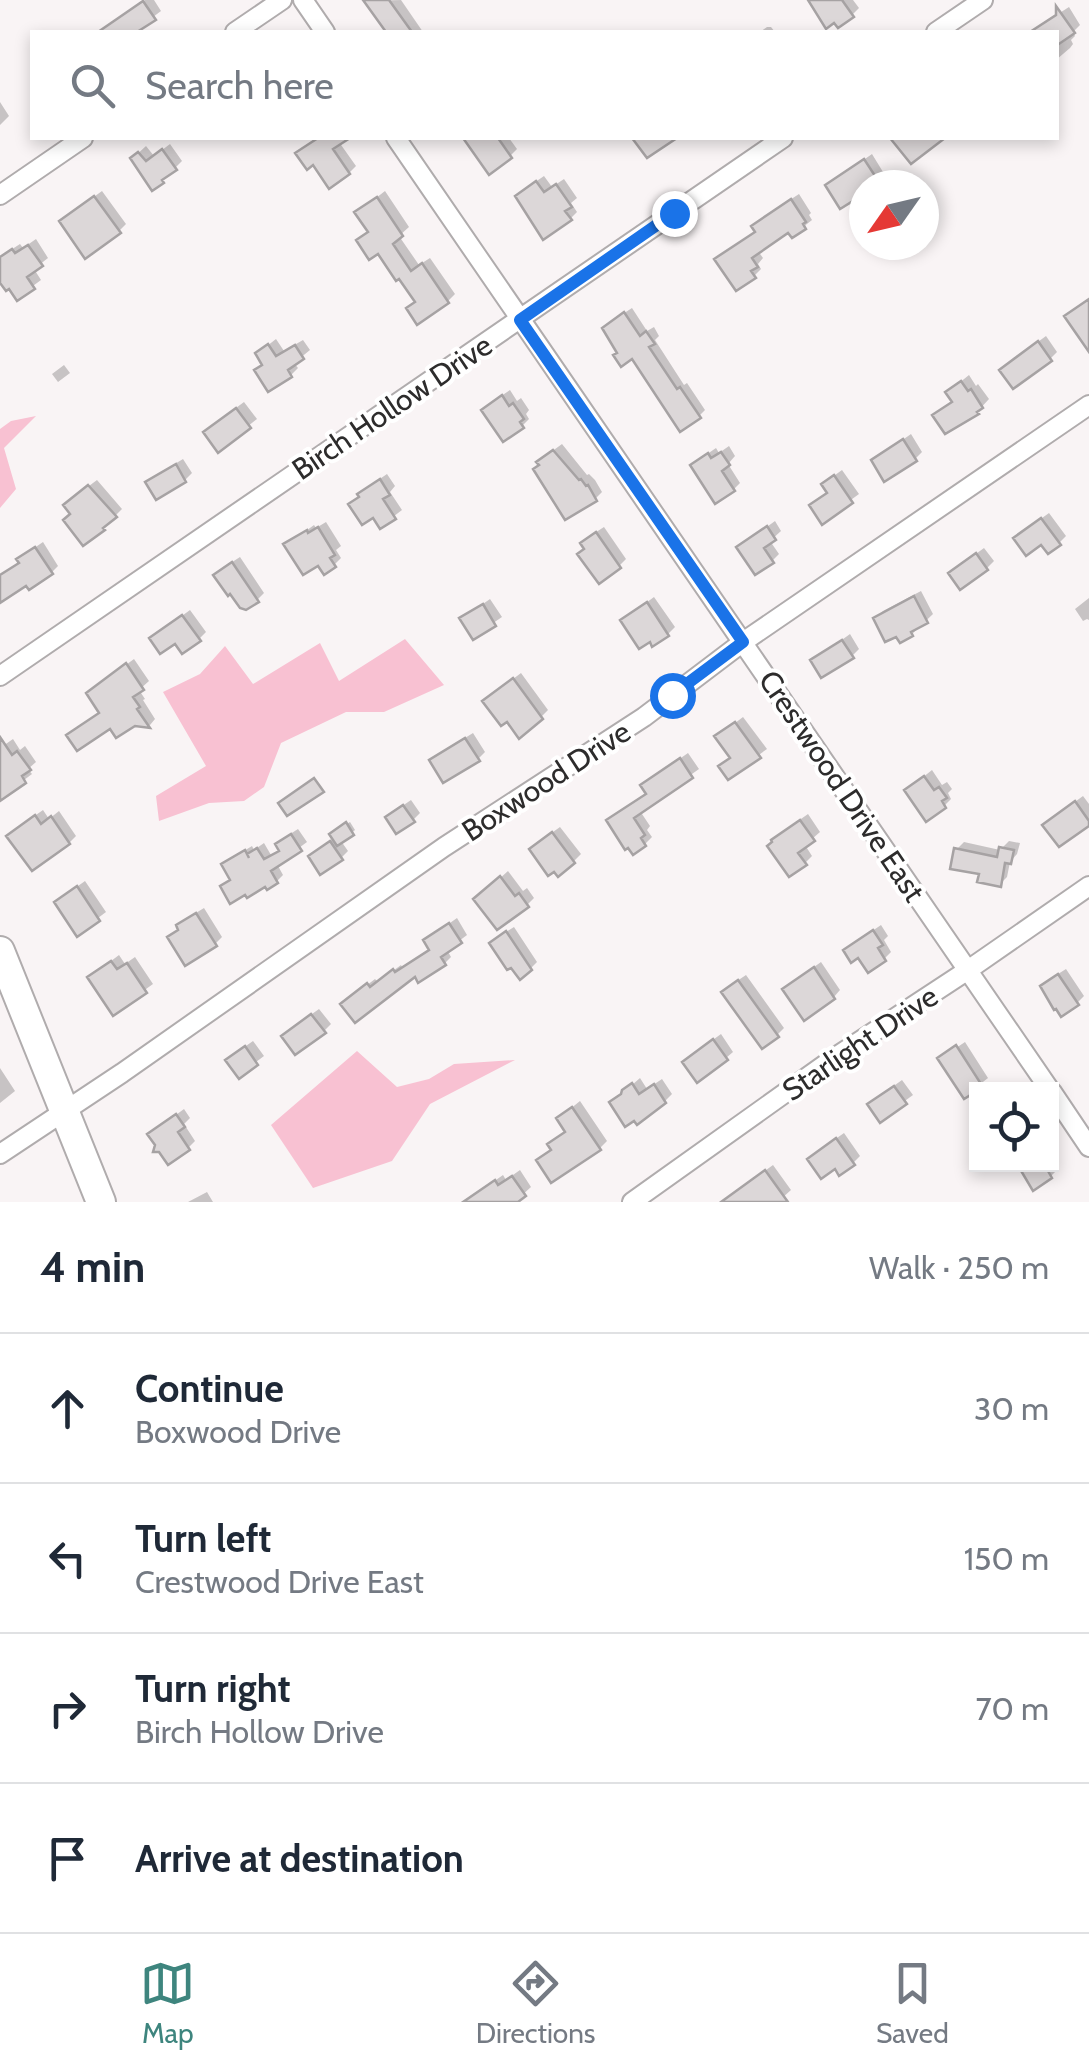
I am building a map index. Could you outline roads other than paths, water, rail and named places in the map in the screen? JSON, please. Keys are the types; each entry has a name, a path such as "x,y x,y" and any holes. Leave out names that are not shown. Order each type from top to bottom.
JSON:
{"main road":[{"path":"0,951 101,1202"}],"street":[{"path":"237,30 282,0"},
{"path":"303,0 324,30"},
{"path":"939,30 983,0"},
{"path":"0,195 80,140"},
{"name":"Crestwood Drive East","path":"397,140 1044,1082"},
{"name":"Birch Hollow Drive","path":"0,676 780,140"},
{"name":"Boxwood Drive","path":"0,1154 444,847 644,716 743,642 1089,406"},
{"name":"Starlight Drive","path":"632,1202 1089,886"},
{"name":"Crestwood Drive East","path":"1059,1104 1089,1148"}]}
